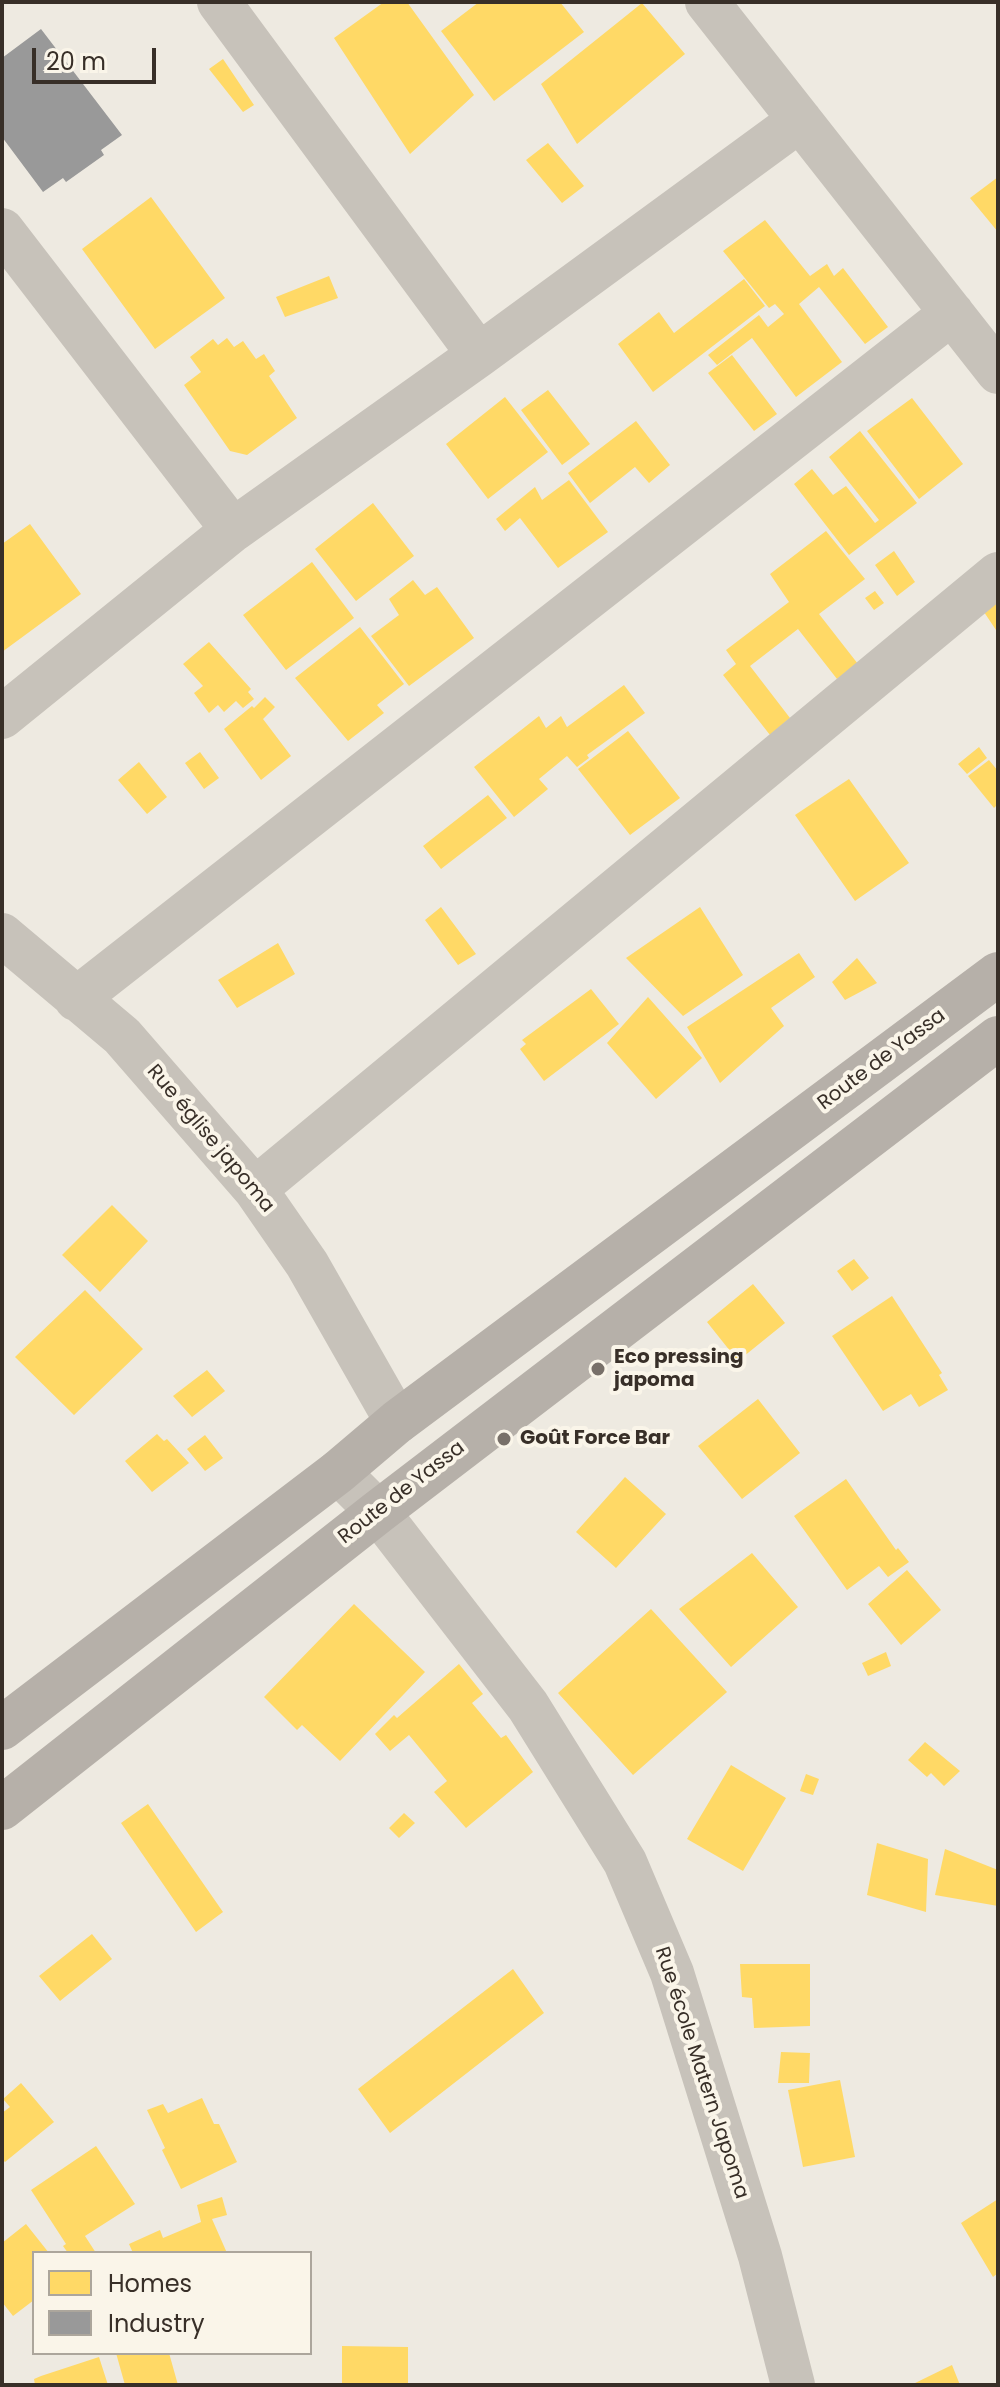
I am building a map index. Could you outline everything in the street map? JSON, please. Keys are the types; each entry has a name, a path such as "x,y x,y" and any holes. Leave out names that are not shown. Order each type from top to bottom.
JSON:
{"main road":[{"name":"Route de Yassa","path":"2,1728 338,1472 397,1422 998,974"},
{"name":"Route de Yassa","path":"2,1808 378,1512 998,1038"}],"street":[{"path":"219,2 479,355"},
{"path":"707,2 998,372"},
{"path":"2,717 233,530 800,120"},
{"path":"2,230 233,530"},
{"path":"76,999 952,313"},
{"path":"255,1189 998,574"},
{"name":"Rue église japoma","path":"2,935 122,1036 255,1189 307,1264 397,1422"},
{"name":"Rue école Matern Japoma","path":"338,1472 378,1512 528,1706 625,1862 672,1973 760,2256 793,2385"}],"building: Homes":[{"path":"384,2 407,2 474,95 410,154 334,38"},
{"path":"479,2 560,2 584,32 494,101 441,31"},
{"path":"642,3 685,54 577,144 541,84"},
{"path":"223,59 254,105 243,112 209,69"},
{"path":"548,143 584,186 562,203 526,160"},
{"path":"998,177 998,232 970,198"},
{"path":"151,197 225,298 155,349 82,249"},
{"path":"765,220 810,276 827,264 834,276 843,268 888,327 865,344 819,287 799,304 842,362 796,397 752,338 717,365 708,355 759,315 768,327 784,314 775,304 769,308 723,251"},
{"path":"329,276 338,298 285,317 276,297"},
{"path":"744,279 765,306 653,392 618,344 659,312 674,333"},
{"path":"227,338 234,347 243,341 256,359 264,354 275,371 269,376 297,418 247,455 230,451 184,385 201,372 190,357 213,339 218,345"},
{"path":"732,355 777,414 754,431 708,373"},
{"path":"548,390 590,444 562,465 521,410"},
{"path":"505,397 548,452 488,499 446,444"},
{"path":"912,398 963,464 919,499 867,431"},
{"path":"636,421 670,465 649,483 635,467 590,503 568,473"},
{"path":"860,431 917,503 849,555 794,484 812,469 833,495 846,486 875,523 879,520 829,457"},
{"path":"569,480 608,532 558,568 520,518 505,531 496,519 535,487 542,500"},
{"path":"373,503 414,556 356,601 315,549"},
{"path":"30,524 81,594 2,652 2,544"},
{"path":"826,531 865,579 819,614 858,664 837,679 798,629 750,666 790,718 770,735 723,675 736,664 726,650 789,602 770,574"},
{"path":"894,551 915,582 897,596 875,565"},
{"path":"312,562 354,618 286,670 243,615"},
{"path":"413,580 425,595 437,587 474,638 409,686 371,636 399,615 389,599"},
{"path":"998,590 998,633 978,603"},
{"path":"875,591 884,603 874,610 865,598"},
{"path":"360,627 404,684 377,705 384,713 348,741 295,678"},
{"path":"209,642 251,689 248,692 254,699 243,708 236,701 224,712 218,705 209,713 194,693 203,686 183,664"},
{"path":"624,685 645,713 587,755 589,758 577,767 567,756 539,779 548,789 514,817 474,767 539,716 546,728 561,716 567,727"},
{"path":"265,697 275,707 263,719 291,756 261,780 224,729"},
{"path":"628,731 680,798 630,835 578,769"},
{"path":"979,747 987,758 967,774 958,764"},
{"path":"200,752 219,778 204,789 185,763"},
{"path":"989,760 998,771 998,804 994,808 968,776"},
{"path":"139,762 167,797 147,814 118,780"},
{"path":"849,779 909,863 855,901 795,815"},
{"path":"488,795 507,818 441,869 423,846"},
{"path":"441,907 476,954 458,965 425,920"},
{"path":"700,907 743,975 683,1016 626,958"},
{"path":"278,943 295,974 237,1008 218,980"},
{"path":"799,953 815,977 771,1008 784,1026 720,1083 687,1027"},
{"path":"857,958 877,983 845,1000 832,982"},
{"path":"591,989 619,1024 544,1081 520,1049 526,1044 522,1040"},
{"path":"648,997 702,1058 656,1099 607,1043"},
{"path":"112,1205 148,1241 100,1292 62,1255"},
{"path":"854,1259 869,1278 852,1291 837,1271"},
{"path":"753,1284 785,1323 738,1361 707,1322"},
{"path":"85,1290 143,1349 74,1415 15,1357"},
{"path":"892,1296 942,1373 939,1375 948,1390 919,1407 911,1394 883,1411 832,1336"},
{"path":"207,1370 225,1391 192,1417 173,1396"},
{"path":"758,1399 800,1453 742,1499 698,1446"},
{"path":"157,1434 164,1441 167,1439 189,1463 152,1492 125,1461"},
{"path":"205,1435 223,1458 205,1471 187,1449"},
{"path":"625,1477 666,1514 616,1568 576,1532"},
{"path":"846,1479 896,1550 898,1548 909,1562 888,1577 879,1566 847,1590 794,1516"},
{"path":"752,1553 798,1607 731,1667 679,1609"},
{"path":"907,1570 941,1610 901,1645 868,1604"},
{"path":"354,1604 425,1672 340,1761 302,1725 297,1730 264,1697"},
{"path":"651,1609 727,1692 633,1775 558,1693"},
{"path":"886,1652 891,1666 868,1676 862,1663"},
{"path":"459,1664 483,1694 472,1703 501,1738 506,1735 533,1772 466,1828 434,1792 447,1781 409,1735 390,1751 375,1734 394,1715 397,1718"},
{"path":"925,1742 960,1771 944,1786 931,1773 927,1777 908,1760"},
{"path":"731,1765 786,1798 743,1871 687,1839"},
{"path":"806,1774 819,1779 813,1795 800,1791"},
{"path":"148,1804 223,1912 196,1932 121,1823"},
{"path":"404,1813 415,1823 399,1838 389,1828"},
{"path":"877,1843 928,1859 926,1912 867,1895"},
{"path":"945,1849 998,1870 998,1906 935,1895"},
{"path":"92,1934 112,1959 60,2001 39,1976"},
{"path":"740,1964 810,1964 810,2026 754,2028 752,1998 742,1997"},
{"path":"513,1969 544,2013 390,2133 358,2089"},
{"path":"781,2052 810,2053 809,2083 778,2083"},
{"path":"840,2080 855,2157 803,2167 788,2090"},
{"path":"21,2083 54,2122 5,2162 2,2159 2,2113 10,2107 3,2099"},
{"path":"202,2098 214,2124 219,2124 237,2162 181,2189 147,2110 163,2104 168,2113"},
{"path":"96,2146 135,2204 85,2236 95,2251 67,2251 63,2246 66,2244 31,2190"},
{"path":"222,2197 227,2215 212,2219 226,2251 132,2251 129,2244 160,2230 163,2238 201,2222 197,2205"},
{"path":"998,2199 998,2273 993,2277 961,2223"},
{"path":"26,2224 47,2251 32,2251 32,2302 13,2316 2,2302 2,2243"},
{"path":"342,2346 408,2347 408,2385 342,2385"},
{"path":"117,2355 170,2355 178,2385 125,2385"},
{"path":"99,2357 108,2385 35,2385 34,2379"},
{"path":"952,2365 960,2385 911,2385"}],"building: Industry":[{"path":"41,29 122,135 101,150 104,155 66,182 63,178 43,192 2,137 2,58"}],"place":[{"name":"Eco pressing japoma","path":"598,1369"},
{"name":"Goût Force Bar","path":"504,1439"}]}
